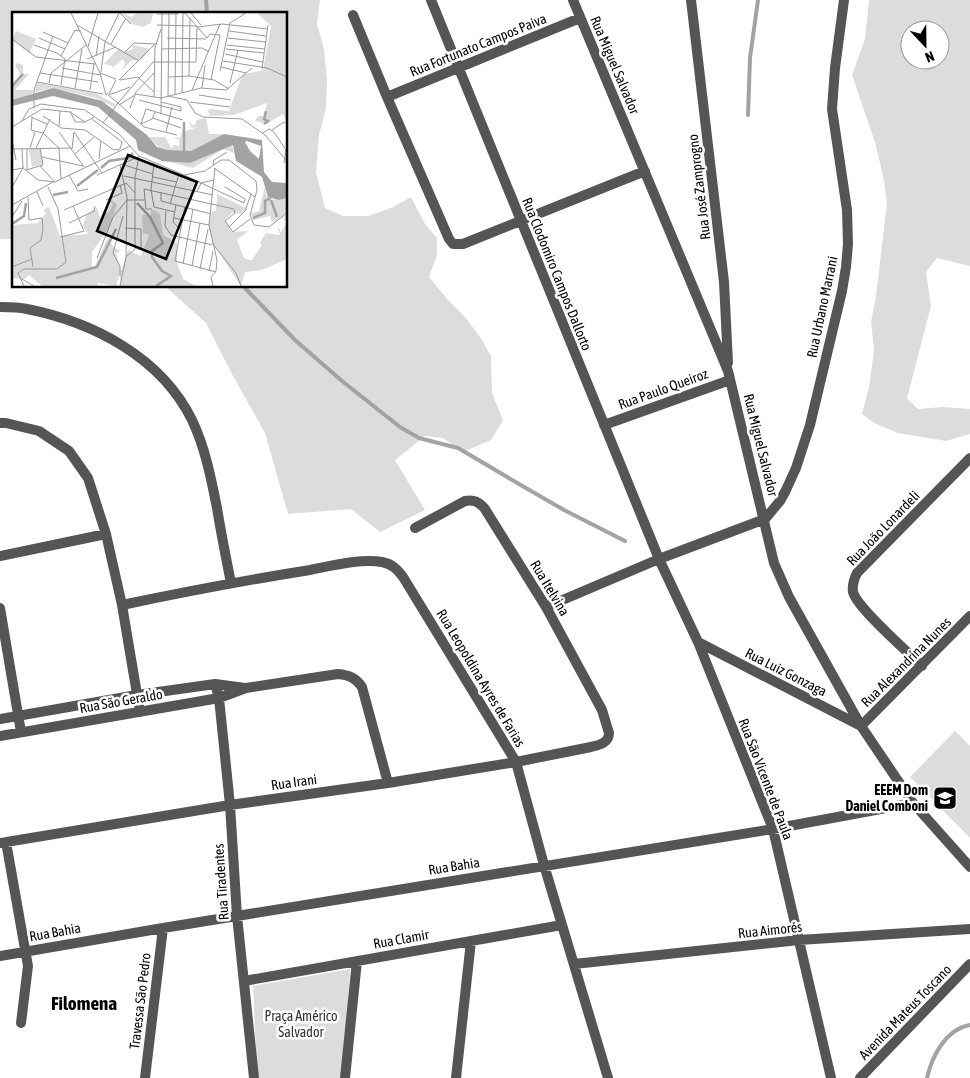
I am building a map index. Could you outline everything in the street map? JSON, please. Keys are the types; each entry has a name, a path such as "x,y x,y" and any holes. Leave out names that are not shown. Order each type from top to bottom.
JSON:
{"street":[{"name":"Rua Clodomiro Campos Dallorto","path":"431,0 659,559"},
{"name":"Rua Miguel Salvador","path":"573,0 729,375 774,563 789,598 861,726 913,803 970,867"},
{"name":"Rua José Zamprogno","path":"691,0 724,282 729,375"},
{"name":"Rua Urbano Marrani","path":"765,519 780,501 796,468 810,425 846,267 848,244 847,210 832,109 834,77 844,0"},
{"path":"353,15 386,97 449,239 453,244 463,244 645,171"},
{"name":"Rua Fortunato Campos Paiva","path":"386,97 580,18"},
{"path":"0,307 25,308 52,315 80,324 114,340 132,351 149,365 178,396 195,428 211,475 230,583"},
{"name":"Rua Paulo Queiroz","path":"604,425 729,375"},
{"path":"0,423 39,431 69,452 88,478 106,534 122,605 140,712"},
{"name":"Rua João Lonardeli","path":"922,666 866,611 854,593 853,583 858,573 970,458"},
{"name":"Rua Itelvina","path":"415,528 465,501 474,500 485,508 546,607 602,710 610,736 602,744 591,747"},
{"path":"546,607 659,559 765,519"},
{"path":"0,556 106,534"},
{"name":"Rua São Vicente de Paula","path":"659,559 698,642 773,829 831,1078"},
{"name":"Rua Leopoldina Ayres de Farias","path":"122,605 230,583 352,563 380,561 389,563 397,568 516,762 544,865 608,1078"},
{"path":"0,608 21,732"},
{"name":"Rua Alexandrina Nunes","path":"861,726 970,616"},
{"name":"Rua Luiz Gonzaga","path":"698,642 861,726"},
{"name":"Rua São Geraldo","path":"0,736 219,698 246,688 338,674 352,677 362,687 388,783"},
{"name":"Rua São Geraldo","path":"0,719 137,695 216,684 246,688"},
{"name":"Rua Tiradentes","path":"216,684 230,805 237,916 254,1078"},
{"name":"Rua Irani","path":"3,842 230,805 388,783 516,762 591,747"},
{"name":"Rua Bahia","path":"0,956 544,865 773,829 913,803"},
{"path":"3,842 28,966 21,1023"},
{"name":"Rua Clamir","path":"244,981 562,925"},
{"name":"Travessa São Pedro","path":"145,1078 163,928"},
{"name":"Rua Aimorés","path":"574,964 799,940 970,930"},
{"path":"456,1078 471,941"},
{"path":"345,1078 357,961"},
{"name":"Avenida Mateus Toscano","path":"860,1078 970,964"}],"green space":[{"path":"0,0 320,0 317,24 324,49 327,80 326,108 319,135 316,172 325,208 343,216 368,216 391,208 411,197 425,224 437,238 437,255 429,277 466,318 491,356 492,393 503,420 491,440 463,452 443,438 425,436 395,460 425,510 380,532 351,509 288,514 265,433 206,323 167,288 288,288 288,12 12,12 12,239 0,239"},
{"path":"869,0 970,0 970,266 937,258 926,272 931,306 907,398 918,409 943,407 970,409 970,434 946,441 898,433 874,423 862,414 870,382 874,349 871,322 887,203 875,142 852,75 865,39"},
{"name":"EEEM Dom Daniel Comboni","path":"955,731 970,746 970,838 910,777"},
{"name":"Praça Américo Salvador","path":"350,969 343,1078 257,1078 253,986"}],"waterway":[{"path":"206,0 207,12"},
{"path":"748,115 750,58 758,0"},
{"path":"245,288 295,340 342,381 400,427 419,438 458,448 564,510 625,541"},
{"path":"927,1078 932,1061 941,1045 954,1032 970,1025"}],"place":[{"name":"EEEM Dom Daniel Comboni","path":"945,798"}],"district":[{"name":"Filomena","path":"84,1003"}]}
